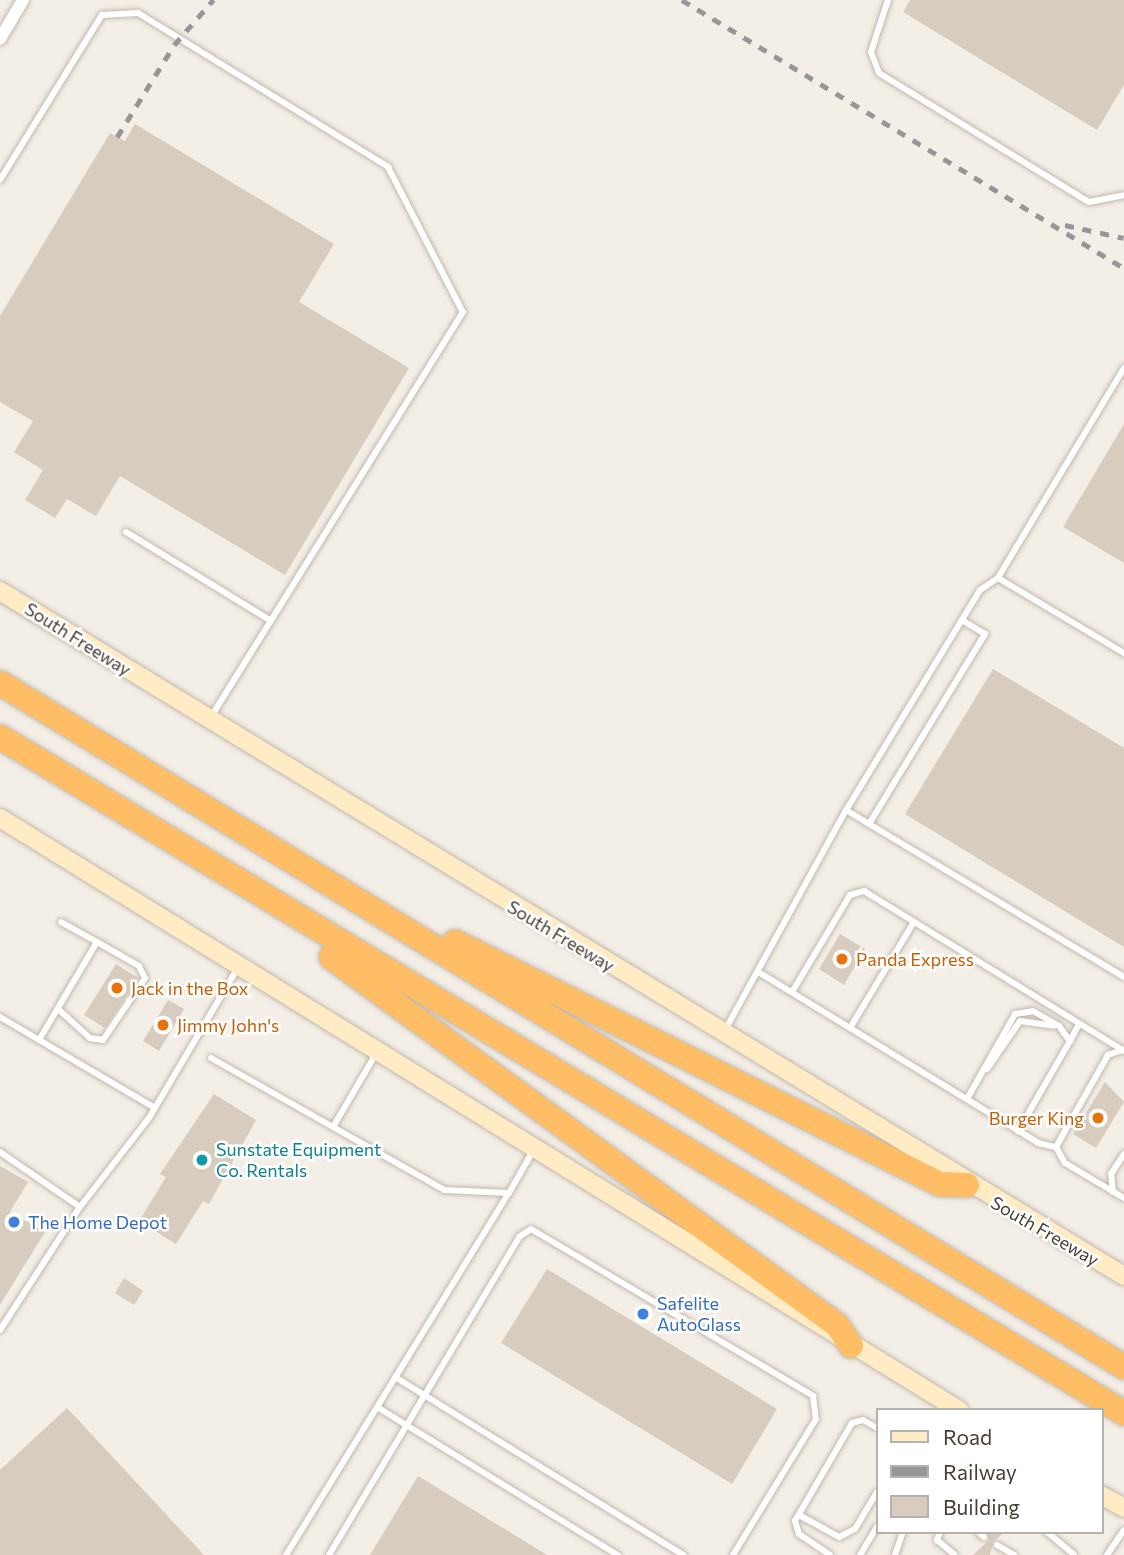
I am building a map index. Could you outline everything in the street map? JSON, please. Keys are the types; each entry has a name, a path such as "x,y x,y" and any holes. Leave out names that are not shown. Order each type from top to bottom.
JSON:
{"highway":[{"path":"0,683 1124,1367"},
{"path":"0,737 1124,1413"},
{"path":"146,827 167,853 388,993 541,1114 837,1325 852,1346"},
{"path":"314,875 362,890 528,982 940,1184 967,1185"}],"main road":[{"name":"South Freeway","path":"0,591 967,1185 1124,1276"},
{"path":"0,818 956,1408"},
{"path":"1103,1496 1124,1508"}],"street":[{"path":"0,38 23,0"}],"lane":[{"path":"888,0 871,52 879,73 1089,202 1124,195"},
{"path":"0,180 102,15 138,13 388,166 463,312 210,720"},
{"path":"723,1034 760,973 846,810 980,590 998,578 1124,368"},
{"path":"126,532 271,621"},
{"path":"998,578 1124,653"},
{"path":"869,824 985,634 962,620"},
{"path":"846,810 1124,977"},
{"path":"792,992 857,891 914,922 1123,1051"},
{"path":"58,1009 90,1038 103,1040 145,978 139,966 61,922"},
{"path":"850,1028 914,922"},
{"path":"39,1040 97,942"},
{"path":"0,1330 80,1207 155,1108 239,965"},
{"path":"760,973 1018,1131 1056,1147"},
{"path":"967,1099 1021,1009 1062,1030 1070,1041"},
{"path":"0,1017 155,1108"},
{"path":"983,1071 1020,1021 1030,1018 1062,1030"},
{"path":"1018,1131 1079,1024"},
{"path":"333,1127 378,1051"},
{"path":"1123,1051 1108,1055 1057,1135 1056,1147 1065,1163 1124,1198"},
{"path":"211,1058 444,1190 509,1193"},
{"path":"286,1555 535,1147"},
{"path":"0,1152 80,1207"},
{"path":"1113,1192 1111,1174 1124,1153"},
{"path":"330,1555 428,1398 519,1237 531,1229 545,1233 813,1396 816,1419 733,1555"},
{"path":"396,1377 683,1555"},
{"path":"377,1407 618,1555"},
{"path":"830,1555 799,1534 799,1514 852,1423 863,1419 876,1427"},
{"path":"799,1514 839,1537 855,1529 876,1494"},
{"path":"860,1555 876,1529"},
{"path":"1107,1555 1124,1530"},
{"path":"895,1555 902,1534"},
{"path":"939,1534 937,1540 956,1555"},
{"path":"1049,1534 1073,1555"},
{"path":"997,1545 1014,1555"}],"building":[{"path":"910,0 1124,0 1124,85 1097,130 903,12"},
{"path":"135,124 334,244 299,302 409,368 285,575 120,476 96,516 67,499 55,518 25,500 43,470 14,452 33,421 0,402 0,316 110,133 125,141"},
{"path":"1124,424 1124,563 1063,527"},
{"path":"993,669 1124,748 1124,947 905,814"},
{"name":"Panda Express","path":"840,934 865,949 844,985 819,969"},
{"name":"Jack in the Box","path":"116,964 138,978 105,1028 84,1015"},
{"name":"Jimmy John's","path":"168,1000 184,1009 159,1051 143,1041"},
{"name":"Burger King","path":"1105,1082 1124,1102 1096,1148 1073,1134"},
{"name":"Sunstate Equipment Co. Rentals","path":"214,1094 256,1120 209,1204 203,1201 176,1244 139,1221 166,1177 160,1174"},
{"name":"The Home Depot","path":"0,1166 28,1182 10,1212 45,1232 0,1305"},
{"path":"547,1269 777,1409 732,1484 501,1343"},
{"path":"124,1278 143,1291 134,1305 115,1293"},
{"path":"67,1408 204,1555 0,1555 0,1470"},
{"path":"418,1476 547,1555 370,1555"},
{"path":"988,1534 1003,1534 993,1542 990,1555 973,1555 989,1540"}],"railway":[{"path":"117,137 174,45 213,0"},
{"path":"682,0 1124,268"},
{"path":"1065,225 1124,238"}],"place":[{"name":"Panda Express","path":"842,959"},
{"name":"Jack in the Box","path":"117,988"},
{"name":"Jimmy John's","path":"163,1025"},
{"name":"Burger King","path":"1098,1118"},
{"name":"Sunstate Equipment Co. Rentals","path":"202,1160"},
{"name":"The Home Depot","path":"14,1222"},
{"name":"Safelite AutoGlass","path":"643,1314"}]}
